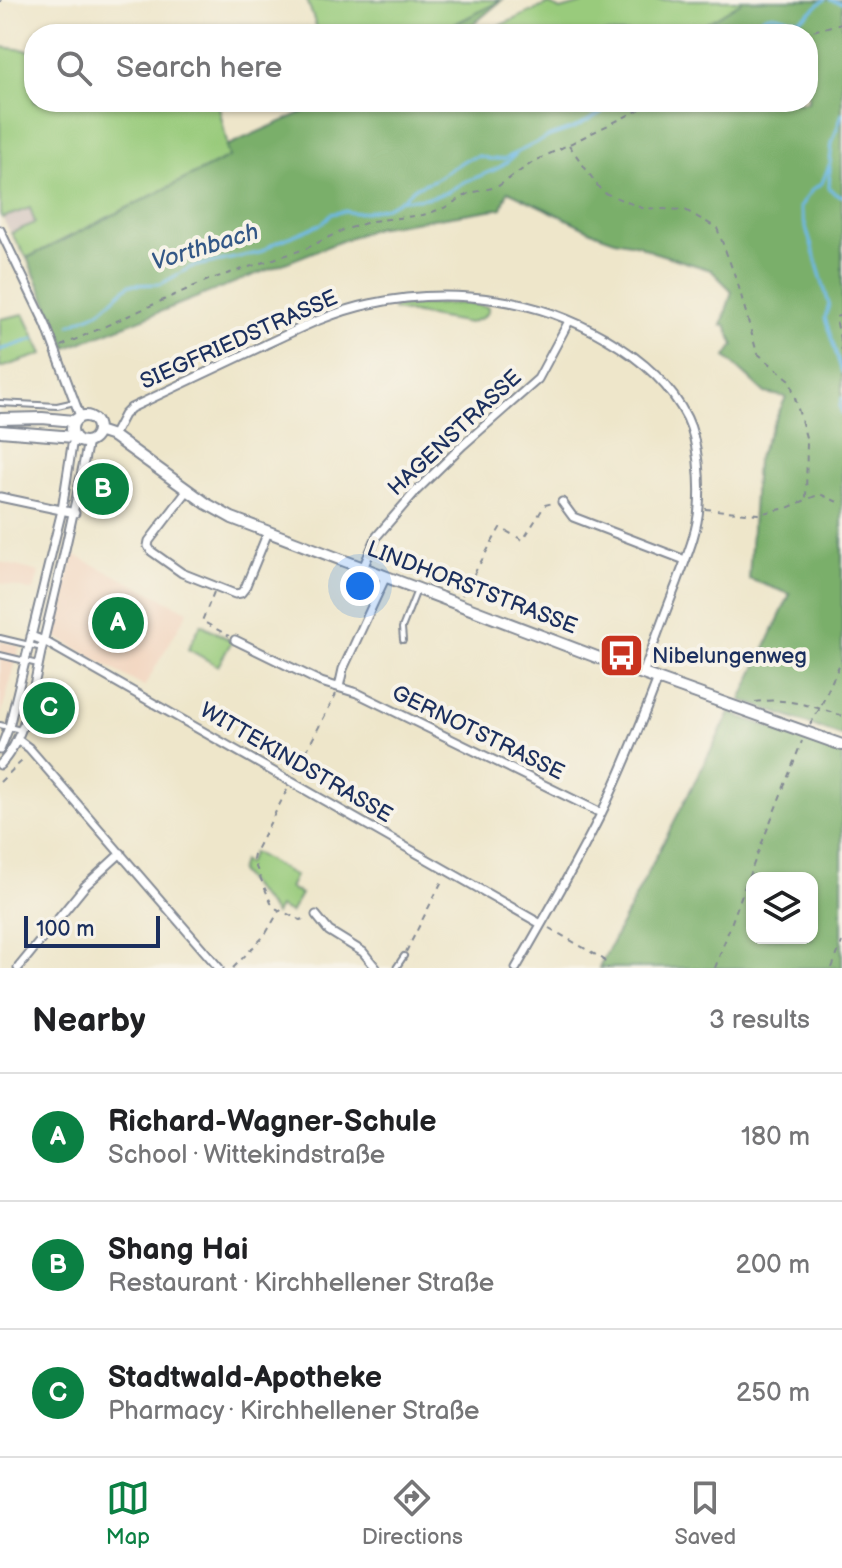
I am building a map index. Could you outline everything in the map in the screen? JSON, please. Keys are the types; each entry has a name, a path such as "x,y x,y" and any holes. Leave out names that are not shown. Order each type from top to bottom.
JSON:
{"street":[{"path":"0,230 56,348 75,402 77,419 72,428 75,438 62,510 8,731 0,750"},
{"name":"SIEGFRIEDSTRASSE","path":"113,436 131,408 292,332 339,312 373,303 458,296 499,300 569,321 631,353 649,368 689,421 697,456 699,509 694,536 643,674"},
{"name":"HAGENSTRASSE","path":"363,568 377,536 415,492 538,379 569,321"},
{"path":"0,419 77,419 88,416 97,423 98,431 95,437 81,442 75,438 0,431"},
{"name":"LINDHORSTSTRASSE","path":"98,431 113,436 219,512 643,674 842,745"},
{"path":"1,761 14,749 21,730 75,513 88,441"},
{"path":"188,490 148,546 168,565 182,573 235,594 241,593 268,532"},
{"path":"0,497 75,513"},
{"path":"562,502 573,517 685,560"},
{"path":"339,687 343,669 386,576"},
{"name":"WITTEKINDSTRASSE","path":"30,640 43,644 292,781 541,924"},
{"name":"GERNOTSTRASSE","path":"235,640 321,682 357,693 601,813"},
{"path":"516,968 601,813 658,679"},
{"path":"8,731 32,752 219,968"},
{"path":"18,968 85,886 121,853"},
{"path":"316,915 329,931 363,952 376,968"}],"lane":[{"path":"0,403 57,406 75,402"},
{"path":"403,640 402,628 418,588"},
{"path":"0,638 30,640"},
{"path":"0,655 38,664"},
{"path":"0,725 8,731 21,730"},
{"path":"396,968 404,956"}],"path":[{"path":"818,30 842,23"},
{"path":"56,348 208,280 305,249 341,231 372,221 423,215 444,208 470,193 497,187 533,162 635,112"},
{"path":"569,145 602,192 642,208 685,210 717,228 738,284 757,353 790,380 807,441 806,500"},
{"path":"842,315 836,317 842,351"},
{"path":"699,509 758,514 787,508 820,494 842,504"},
{"path":"458,603 500,528 523,540 545,505 562,502"},
{"path":"216,587 202,621 235,640"},
{"path":"715,968 806,732 842,659"},
{"path":"316,915 300,920 279,910 271,903 253,860 339,687"},
{"path":"734,706 770,700 820,708 842,716"},
{"path":"0,782 32,752"},
{"path":"404,956 448,870"},
{"path":"233,968 265,935 279,910"},
{"path":"541,924 603,959 608,968"},
{"path":"832,968 842,942"}],"shaded area":[{"path":"30,208 35,222 11,233 2,218"},
{"path":"74,555 188,611 144,687 53,635"},
{"path":"0,562 39,572 34,591 0,583"},
{"path":"0,641 20,646 0,719"}],"green space":[{"path":"307,0 499,2 456,24 315,24"},
{"path":"502,0 474,24 455,24"},
{"path":"595,0 740,0 741,3 706,24 503,24 548,4 561,10"},
{"path":"740,0 842,0 842,736 741,700 790,594 749,579 756,461 786,397 765,393 726,357 734,345 726,325 722,325 732,291 711,270 598,234 508,191 502,208 375,228 67,348 27,258 229,157 226,146 303,112 818,112 818,24 706,24 740,3"},
{"path":"0,47 24,50 24,112 220,112 230,157 27,258 11,233 35,223 30,208 2,218"},
{"path":"467,303 488,307 488,312 469,323 393,309 396,306"},
{"path":"24,314 43,354 0,368 0,319"},
{"path":"201,624 232,641 218,666 188,649"},
{"path":"730,713 842,753 842,968 599,968"},
{"path":"253,852 295,876 289,888 301,894 290,913 279,907 275,914 239,872 242,861 247,864"}],"waterway":[{"name":"Vorthbach","path":"756,24 769,15 799,19 825,0"},
{"name":"Vorthbach","path":"830,0 842,3"},
{"name":"Vorthbach","path":"70,325 100,311 129,285 161,284 191,267 259,253 323,223 331,214 386,207 465,160 479,156 504,159 550,136 574,128 601,112"},
{"path":"842,114 822,183 812,190 800,207 829,304 825,318 842,372"},
{"name":"Vorthbach","path":"402,199 425,198 447,192 497,169 515,155"},
{"path":"830,167 829,187 842,196"},
{"name":"Vorthbach","path":"0,350 34,339"},
{"path":"842,398 842,415"}],"place":[{"name":"Shang Hai","path":"103,489"},
{"name":"Richard-Wagner-Schule","path":"118,623"},
{"name":"Nibelungenweg","path":"621,656"},
{"name":"Stadtwald-Apotheke","path":"49,708"}]}
